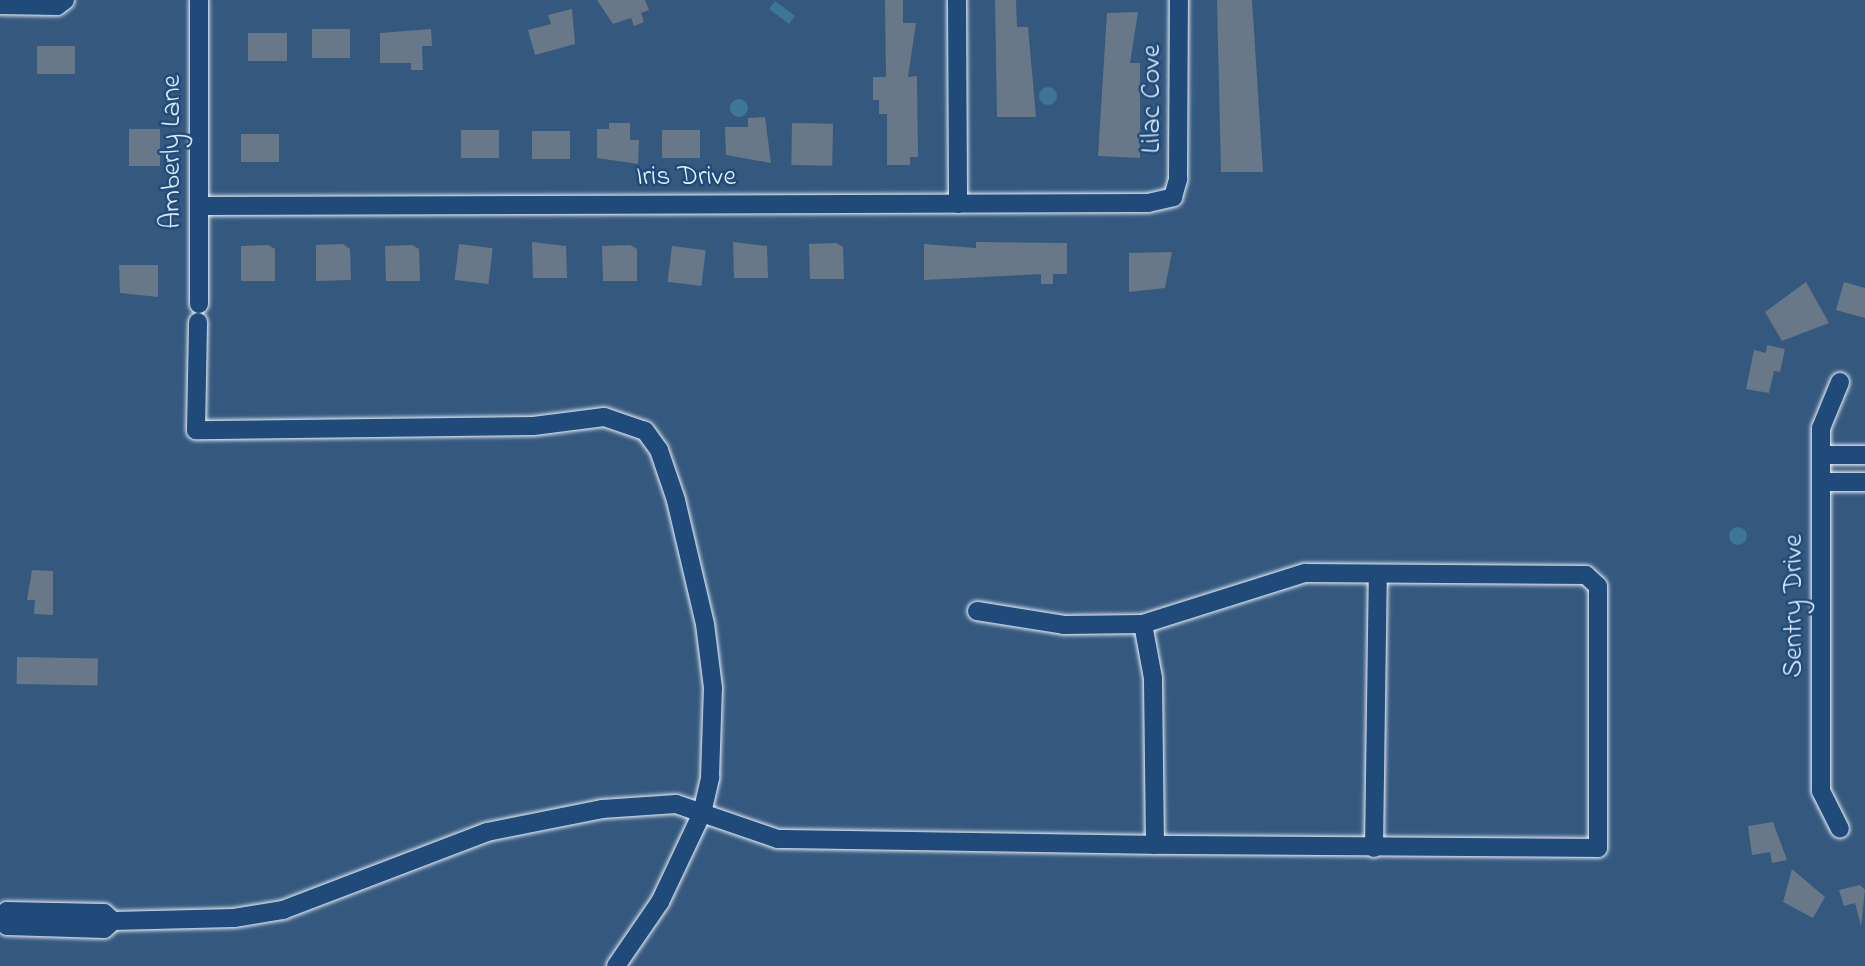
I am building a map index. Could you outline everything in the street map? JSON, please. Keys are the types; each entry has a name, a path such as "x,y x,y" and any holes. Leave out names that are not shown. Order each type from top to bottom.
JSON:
{"street":[{"path":"0,5 57,6 65,0"},
{"name":"Amberly Lane","path":"200,0 196,430 534,426 604,416 645,431 659,450 676,500 705,624 713,688 702,813"},
{"path":"957,0 958,204"},
{"name":"Lilac Cove","path":"1173,197 1180,150 1179,0"},
{"name":"Iris Drive","path":"199,206 1148,203 1173,197"},
{"name":"Sentry Drive","path":"1840,382 1823,415 1821,455 1821,791 1840,829"},
{"path":"1821,455 1865,455"},
{"path":"1821,482 1865,482"},
{"path":"0,917 7,926 104,929 113,921 234,918 283,910 488,832 603,809 676,804 778,839 1374,848 1598,848 1598,586 1586,575 1305,573 1143,624 1064,625 977,611"},
{"path":"1374,848 1378,574"},
{"path":"1143,624 1153,678 1155,845"},
{"path":"616,966 660,902 702,813"}],"water":[{"path":"775,1 795,16 789,24 769,9"},
{"path":"1048,87 1054,90 1057,96 1054,102 1048,105 1042,102 1039,96 1042,90"},
{"path":"739,99 747,104 748,108 743,116 739,117 731,112 730,108 735,100"},
{"path":"1738,527 1744,530 1747,536 1744,542 1738,545 1732,542 1729,536 1732,530"}],"building":[{"path":"597,0 645,0 649,10 641,13 644,22 634,26 631,18 613,24"},
{"path":"885,0 903,0 903,23 916,23 908,77 917,76 918,157 910,157 910,165 887,165 887,114 879,114 879,100 873,100 873,77 886,77"},
{"path":"995,0 1016,0 1017,27 1028,27 1036,117 997,117"},
{"path":"1217,0 1252,0 1263,172 1221,172"},
{"path":"572,9 575,44 535,55 528,30 551,24 548,15"},
{"path":"1138,12 1130,63 1140,63 1140,158 1098,156 1107,13"},
{"path":"312,29 350,29 350,58 312,58"},
{"path":"431,29 432,46 422,46 423,70 411,70 411,63 380,63 380,33"},
{"path":"248,33 287,33 287,61 248,61"},
{"path":"37,46 75,46 75,74 37,74"},
{"path":"765,117 771,163 726,155 725,127 748,127 748,118"},
{"path":"609,123 630,123 630,140 639,140 638,164 597,158 597,129 609,129"},
{"path":"792,123 833,124 832,166 791,165"},
{"path":"129,129 160,129 160,166 129,166"},
{"path":"461,130 499,130 499,158 461,158"},
{"path":"662,130 700,130 700,158 662,158"},
{"path":"532,131 570,131 570,159 532,159"},
{"path":"241,134 279,134 279,162 241,162"},
{"path":"532,242 566,246 567,278 533,278"},
{"path":"733,242 767,246 768,278 734,278"},
{"path":"976,242 1067,243 1067,274 1053,274 1053,284 1041,284 1041,274 924,280 924,244 976,248"},
{"path":"836,243 843,247 844,279 810,279 809,244"},
{"path":"343,244 350,249 351,280 316,281 316,245"},
{"path":"459,244 493,248 488,284 455,280"},
{"path":"268,245 275,249 275,281 241,281 241,246"},
{"path":"412,245 419,249 420,281 386,281 385,246"},
{"path":"630,245 637,249 637,281 603,281 602,246"},
{"path":"672,246 706,250 701,286 668,282"},
{"path":"1172,252 1165,288 1129,292 1129,253"},
{"path":"119,265 158,265 158,297 120,293"},
{"path":"1806,282 1829,323 1782,341 1765,312"},
{"path":"1844,282 1865,288 1865,318 1836,310"},
{"path":"1767,345 1785,349 1780,372 1774,371 1769,393 1746,389 1754,350 1766,353"},
{"path":"32,570 53,571 53,615 34,614 35,600 27,600"},
{"path":"17,657 98,658 98,685 17,684"},
{"path":"1773,822 1787,860 1772,863 1770,852 1752,855 1748,826"},
{"path":"1792,869 1825,897 1813,918 1783,902"},
{"path":"1860,885 1865,890 1861,926 1855,903 1844,906 1839,890"}]}
